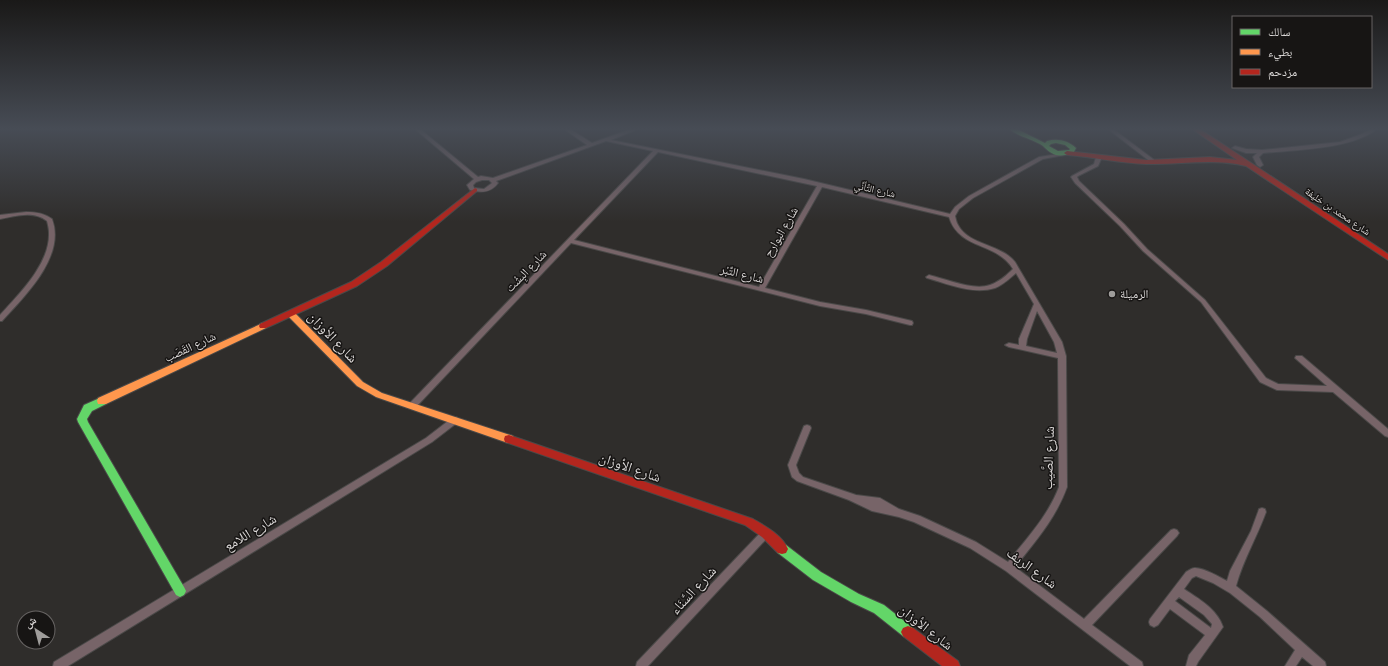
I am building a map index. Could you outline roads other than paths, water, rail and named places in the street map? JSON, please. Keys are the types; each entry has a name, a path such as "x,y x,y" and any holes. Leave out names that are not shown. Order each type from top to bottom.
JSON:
{"main road":[{"path":"1132,160 1154,162 1183,160"},
{"path":"1234,160 1249,165"},
{"name":"شارع محمد بن خليفة","path":"1241,160 1388,258"},
{"name":"شارع محمد بن خليفة","path":"1253,160 1388,248"},
{"name":"شارع القَصَب","path":"180,591 83,422 83,416 88,408 365,278 475,190"},
{"name":"شارع الأوزان","path":"291,314 360,384 379,395 749,522 766,533 784,551 817,576 855,598 879,609 953,666"}],"street":[{"path":"454,160 477,179"},
{"path":"493,180 494,185 490,188 475,190 472,189 470,185 477,179 488,178 493,180 548,160"},
{"name":"شارع البِشْت","path":"412,406 647,160"},
{"name":"شارع التَّأنِّي","path":"699,160 952,216"},
{"path":"952,216 957,208 966,200 1037,160"},
{"path":"1097,160 1096,164 1076,174 1074,177 1077,182 1122,225 1145,250 1203,301 1263,380 1277,387 1336,389"},
{"path":"1257,160 1260,165"},
{"name":"شارع البوارح","path":"761,290 820,186"},
{"path":"0,217 28,214 43,215 50,220 52,232 49,250 39,272 28,288 0,319"},
{"name":"شارع الصَّيب","path":"952,216 954,226 960,232 968,238 1004,254 1010,260 1017,269 1058,342 1062,356 1063,487 1053,510 1009,568"},
{"name":"شارع التِّبْر","path":"569,241 761,290 820,304 866,312 910,323"},
{"path":"929,277 971,287 987,288 994,286 1017,269"},
{"path":"1022,348 1023,338 1037,304"},
{"path":"1009,345 1062,356"},
{"path":"1299,358 1388,434"},
{"name":"شارع اللامع","path":"58,666 429,440 455,420"},
{"name":"شارع الريف","path":"807,428 792,465 795,475 806,482 852,497 874,508 899,513 954,535 1009,568 1138,666"},
{"path":"1230,588 1235,571 1255,531 1262,512"},
{"name":"شارع السَّنَاء","path":"641,666 766,533"},
{"path":"1085,626 1174,533"},
{"path":"1154,622 1189,575 1195,572 1204,574 1230,588 1260,612 1301,650 1321,666"},
{"path":"1177,590 1214,618 1218,627 1193,659 1191,666"},
{"path":"1168,602 1212,634"},
{"path":"1290,666 1301,650"}],"place":[{"name":"الرميلة","path":"1112,294"}]}
